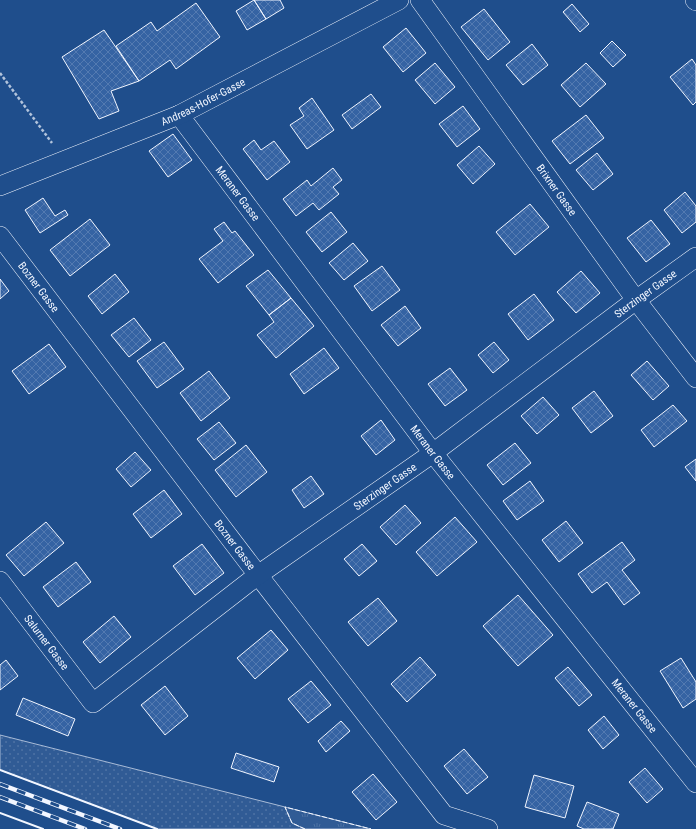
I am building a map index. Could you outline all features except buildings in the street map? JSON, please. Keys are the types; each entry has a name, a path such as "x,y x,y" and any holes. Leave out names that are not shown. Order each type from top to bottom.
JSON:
{"street":[{"name":"Andreas-Hofer-Gasse","path":"0,186 179,115 399,0"},
{"name":"Brixner Gasse","path":"420,0 636,300 696,378"},
{"name":"Meraner Gasse","path":"179,115 433,453 696,783"},
{"name":"Bozner Gasse","path":"0,236 258,575 444,815 488,829"},
{"name":"Sterzinger Gasse","path":"93,703 258,575 433,453 636,300 696,257"},
{"name":"Salurner Gasse","path":"0,581 93,703"}],"path":[{"path":"0,73 64,160"}],"green space":[{"path":"0,735 285,807 292,823 305,829 157,829 0,770"},
{"path":"285,807 371,829 305,829 292,823"}],"railway":[{"path":"0,784 120,829"},
{"path":"0,797 85,829"}],"fence":[{"path":"305,829 292,823 285,807 371,829"}],"wall":[{"path":"0,770 157,829"},
{"path":"0,813 43,829"}]}
